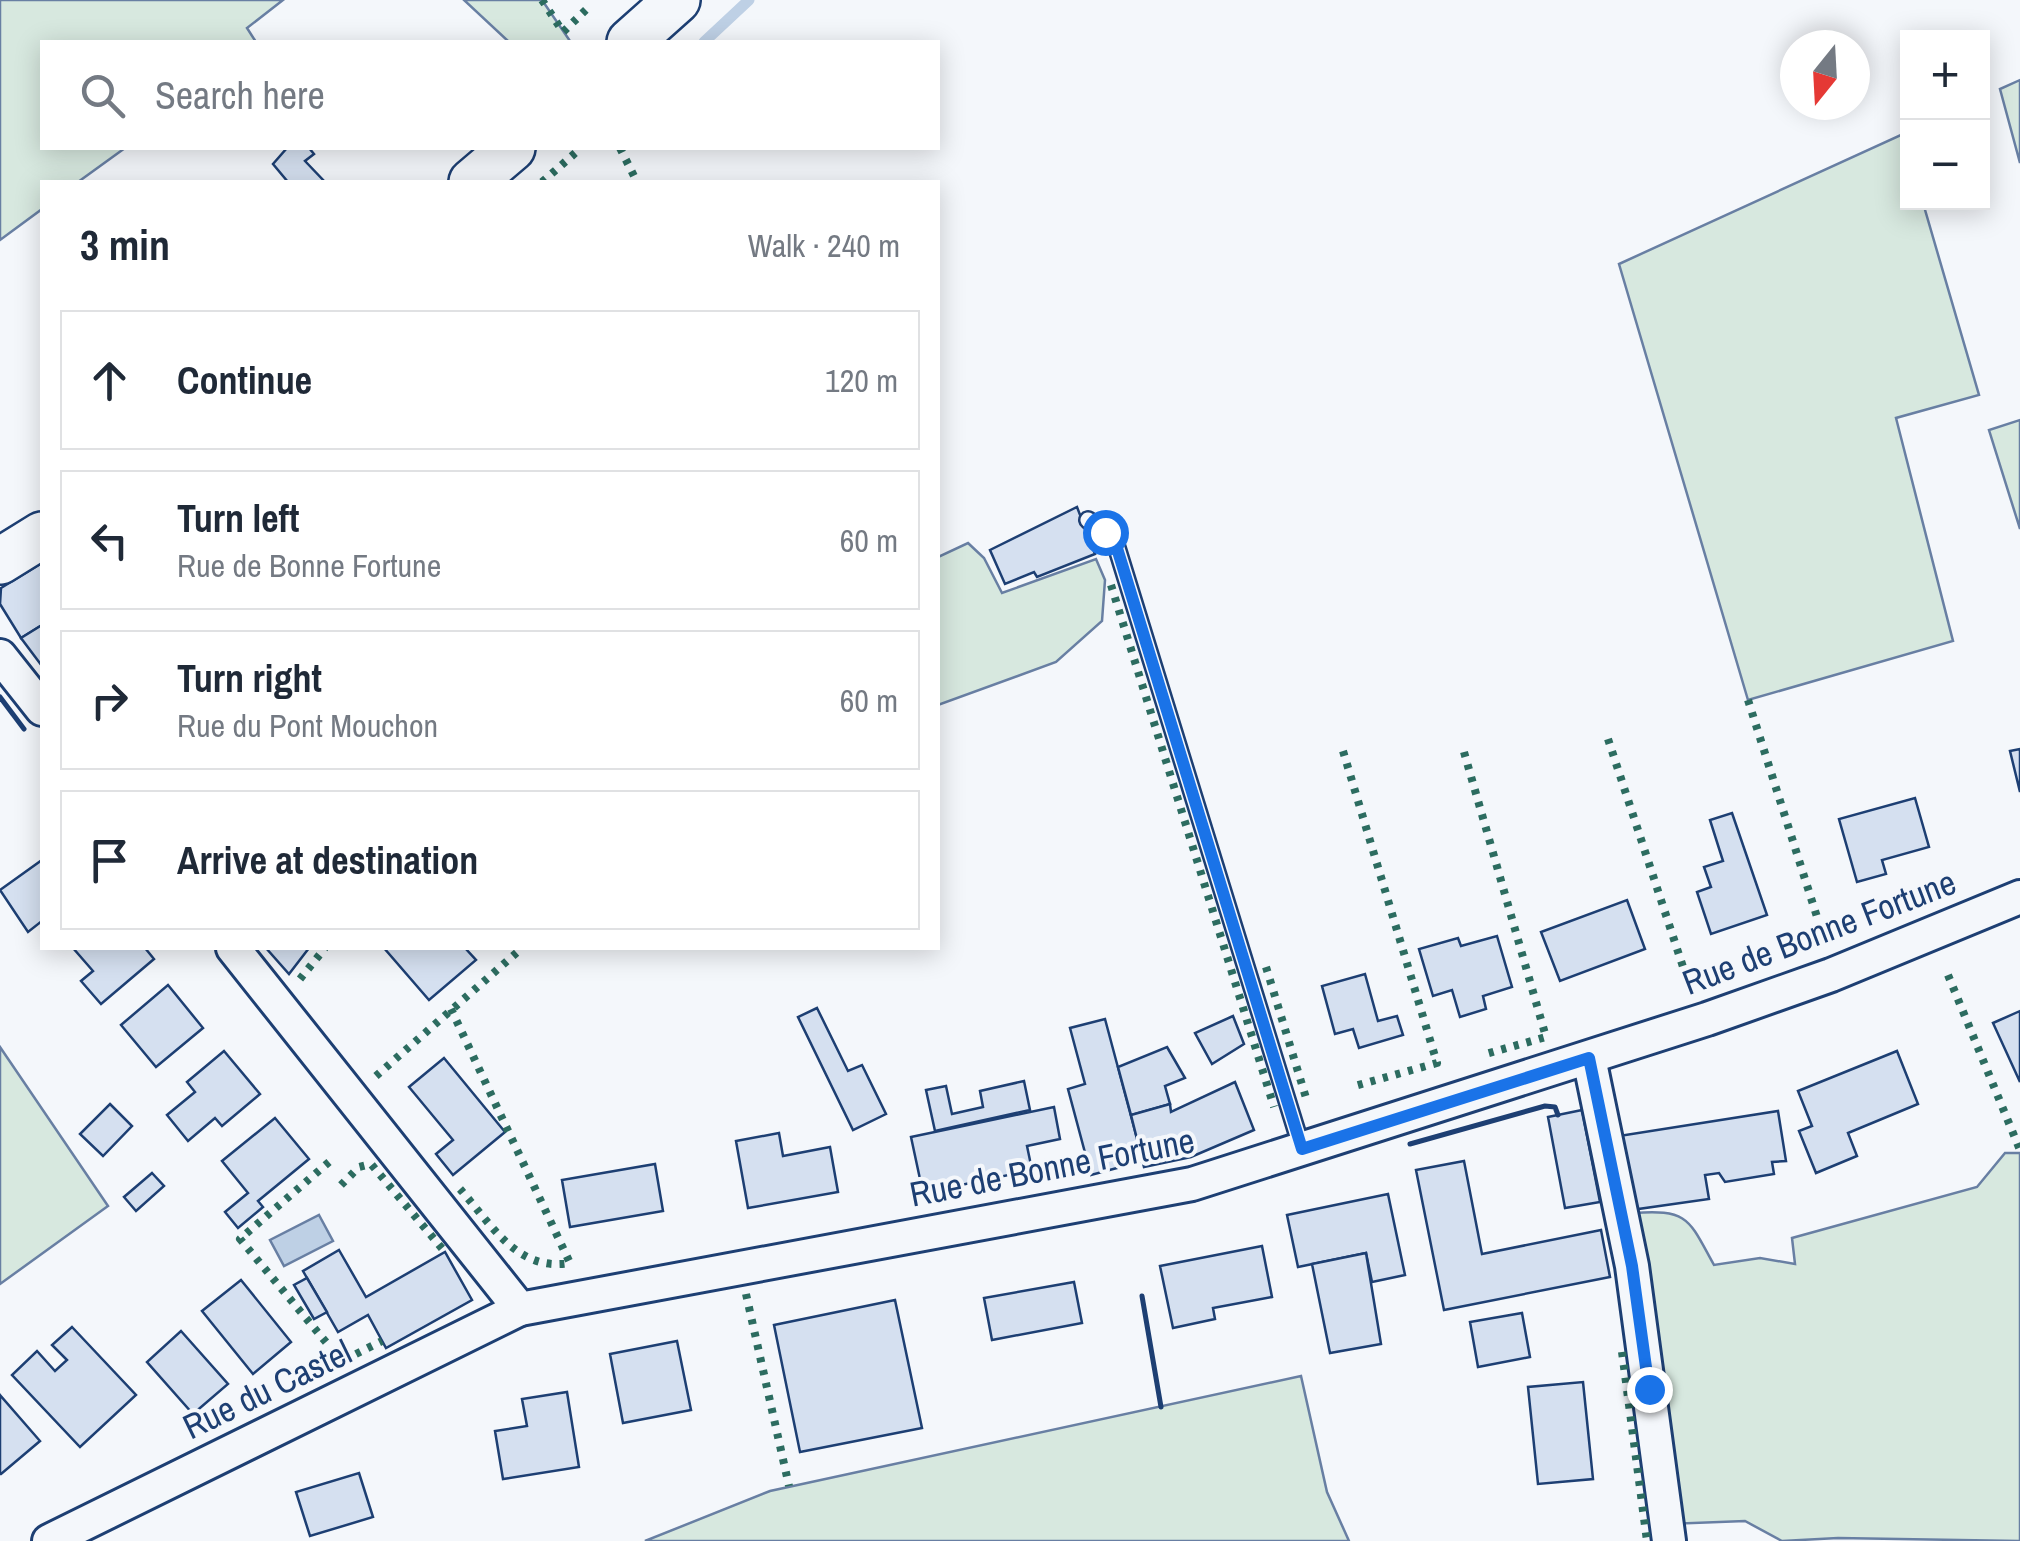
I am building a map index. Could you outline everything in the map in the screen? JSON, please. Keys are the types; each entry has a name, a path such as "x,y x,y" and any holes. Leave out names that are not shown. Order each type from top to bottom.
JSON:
{"main road":[{"path":"632,40 677,0"},
{"path":"474,180 510,150"},
{"path":"0,561 40,536"}],"street":[{"path":"0,656 40,706"},
{"name":"Rue de Bonne Fortune","path":"520,1308 1192,1184 1589,1058 1831,975 2020,897"},
{"path":"234,950 520,1308"},
{"path":"1589,1058 1632,1266 1669,1541"},
{"name":"Rue du Castel","path":"49,1541 520,1308"}],"lane":[{"path":"1088,520 1116,545 1302,1149"}],"shaded area":[{"path":"0,0 283,0 247,28 255,40 40,40 40,150 122,150 81,180 40,180 40,210 0,240"},
{"path":"464,0 542,0 569,40 507,40"},
{"path":"2020,80 2020,163 2000,89"},
{"path":"1900,135 1900,210 1925,210 1979,395 1896,418 1953,641 1748,700 1619,264"},
{"path":"2020,420 2020,529 1989,430"},
{"path":"968,543 984,558 1002,593 1096,559 1105,580 1102,621 1056,662 940,704 940,556"},
{"path":"0,1047 108,1206 0,1284"},
{"path":"2005,1153 2020,1153 2020,1541 1782,1541 1745,1521 1668,1524 1634,1213 1666,1213 1685,1221 1714,1265 1760,1258 1795,1264 1792,1238 1977,1187"},
{"path":"1301,1376 1327,1492 1349,1541 645,1541 770,1491"}],"water":[{"path":"319,1215 333,1241 284,1266 270,1240"}],"building":[{"path":"285,150 311,150 314,154 305,161 323,180 286,180 273,164"},
{"path":"1077,507 1095,554 1037,577 1034,572 1005,584 990,550"},
{"path":"40,564 40,626 21,638 0,604 1,588"},
{"path":"40,626 40,663 21,638"},
{"path":"2020,749 2020,792 2010,751"},
{"path":"1915,798 1929,847 1882,860 1886,874 1857,882 1839,819"},
{"path":"1732,813 1767,915 1711,934 1697,892 1711,887 1704,867 1723,861 1710,820"},
{"path":"40,861 40,923 28,932 0,890"},
{"path":"1627,900 1645,949 1560,981 1541,932"},
{"path":"1497,936 1512,987 1483,996 1486,1009 1460,1017 1452,990 1433,996 1419,949 1458,938 1461,946"},
{"path":"75,950 147,950 154,959 101,1004 81,981 93,971"},
{"path":"268,950 307,950 289,974"},
{"path":"386,950 467,950 476,960 429,1000"},
{"path":"1365,974 1378,1021 1397,1016 1403,1035 1359,1048 1353,1029 1335,1034 1322,986"},
{"path":"168,985 203,1028 156,1067 121,1025"},
{"path":"817,1008 848,1071 862,1065 886,1114 853,1130 798,1017"},
{"path":"2020,1011 2020,1082 1993,1023"},
{"path":"1233,1016 1244,1044 1212,1064 1195,1033"},
{"path":"1105,1019 1143,1161 1091,1175 1068,1089 1085,1084 1070,1028"},
{"path":"1167,1047 1185,1078 1165,1086 1170,1104 1131,1115 1118,1067"},
{"path":"224,1051 260,1094 222,1126 215,1118 188,1141 167,1115 195,1092 187,1082"},
{"path":"1897,1051 1918,1104 1848,1133 1857,1156 1816,1173 1799,1131 1812,1126 1798,1091"},
{"path":"444,1058 505,1132 453,1175 436,1154 453,1140 409,1087"},
{"path":"1024,1081 1030,1110 935,1131 926,1090 946,1086 952,1114 983,1107 980,1091"},
{"path":"1235,1082 1254,1130 1191,1157 1144,1167 1131,1115 1170,1104 1171,1112"},
{"path":"110,1104 132,1126 103,1156 80,1134"},
{"path":"1054,1107 1060,1139 1027,1146 1032,1170 923,1193 911,1137"},
{"path":"1582,1110 1600,1202 1565,1208 1548,1117"},
{"path":"1778,1111 1786,1161 1772,1162 1774,1174 1725,1182 1719,1173 1705,1175 1709,1199 1631,1210 1619,1136"},
{"path":"275,1118 309,1159 258,1201 263,1207 238,1228 225,1212 248,1193 222,1161"},
{"path":"779,1133 783,1156 830,1147 838,1192 748,1208 736,1141"},
{"path":"1464,1161 1482,1254 1601,1230 1610,1277 1444,1310 1416,1170"},
{"path":"655,1164 663,1211 570,1227 562,1180"},
{"path":"152,1173 164,1186 136,1211 124,1197"},
{"path":"1388,1194 1405,1275 1372,1282 1366,1253 1298,1267 1287,1215"},
{"path":"1262,1246 1272,1297 1213,1308 1215,1319 1173,1328 1160,1266"},
{"path":"339,1250 366,1297 445,1252 472,1300 386,1348 368,1315 338,1332 303,1271"},
{"path":"1366,1253 1381,1344 1330,1353 1312,1264"},
{"path":"307,1278 327,1312 314,1319 294,1285"},
{"path":"241,1280 291,1342 253,1374 202,1311"},
{"path":"1074,1282 1082,1323 992,1340 984,1298"},
{"path":"895,1300 922,1428 800,1452 774,1325"},
{"path":"1522,1313 1530,1357 1478,1367 1470,1322"},
{"path":"72,1327 136,1395 80,1447 12,1375 37,1351 55,1371 67,1360 52,1345"},
{"path":"181,1331 228,1384 193,1414 147,1362"},
{"path":"677,1341 691,1410 623,1423 610,1354"},
{"path":"1583,1382 1593,1479 1538,1484 1528,1387"},
{"path":"567,1392 579,1467 503,1479 495,1431 527,1426 522,1399"},
{"path":"0,1395 40,1441 1,1474 0,1474"},
{"path":"359,1473 373,1517 310,1536 296,1492"}],"waterway":[{"path":"706,40 749,0"}],"hedge":[{"path":"542,0 563,32 591,5"},
{"path":"544,180 579,150"},
{"path":"621,150 636,180"},
{"path":"1111,585 1274,1107"},
{"path":"1748,700 1825,942"},
{"path":"1608,739 1687,979"},
{"path":"1343,751 1437,1063 1351,1087"},
{"path":"1464,752 1546,1037 1482,1055"},
{"path":"300,979 323,950"},
{"path":"376,1076 520,950"},
{"path":"1266,967 1307,1101"},
{"path":"1948,975 2020,1150"},
{"path":"451,1009 570,1263 551,1264 520,1253 495,1231 460,1189"},
{"path":"329,1162 240,1239 340,1359"},
{"path":"341,1185 359,1167 371,1164 445,1252"},
{"path":"746,1294 789,1486"},
{"path":"356,1354 382,1341"},
{"path":"1622,1352 1647,1541"}],"wall":[{"path":"0,697 24,729"},
{"path":"1410,1144 1545,1106 1555,1107 1558,1115"},
{"path":"1142,1296 1161,1407"}],"route":[{"path":"1105,532 1116,545 1302,1149 1589,1058 1632,1266 1649,1389"}]}
